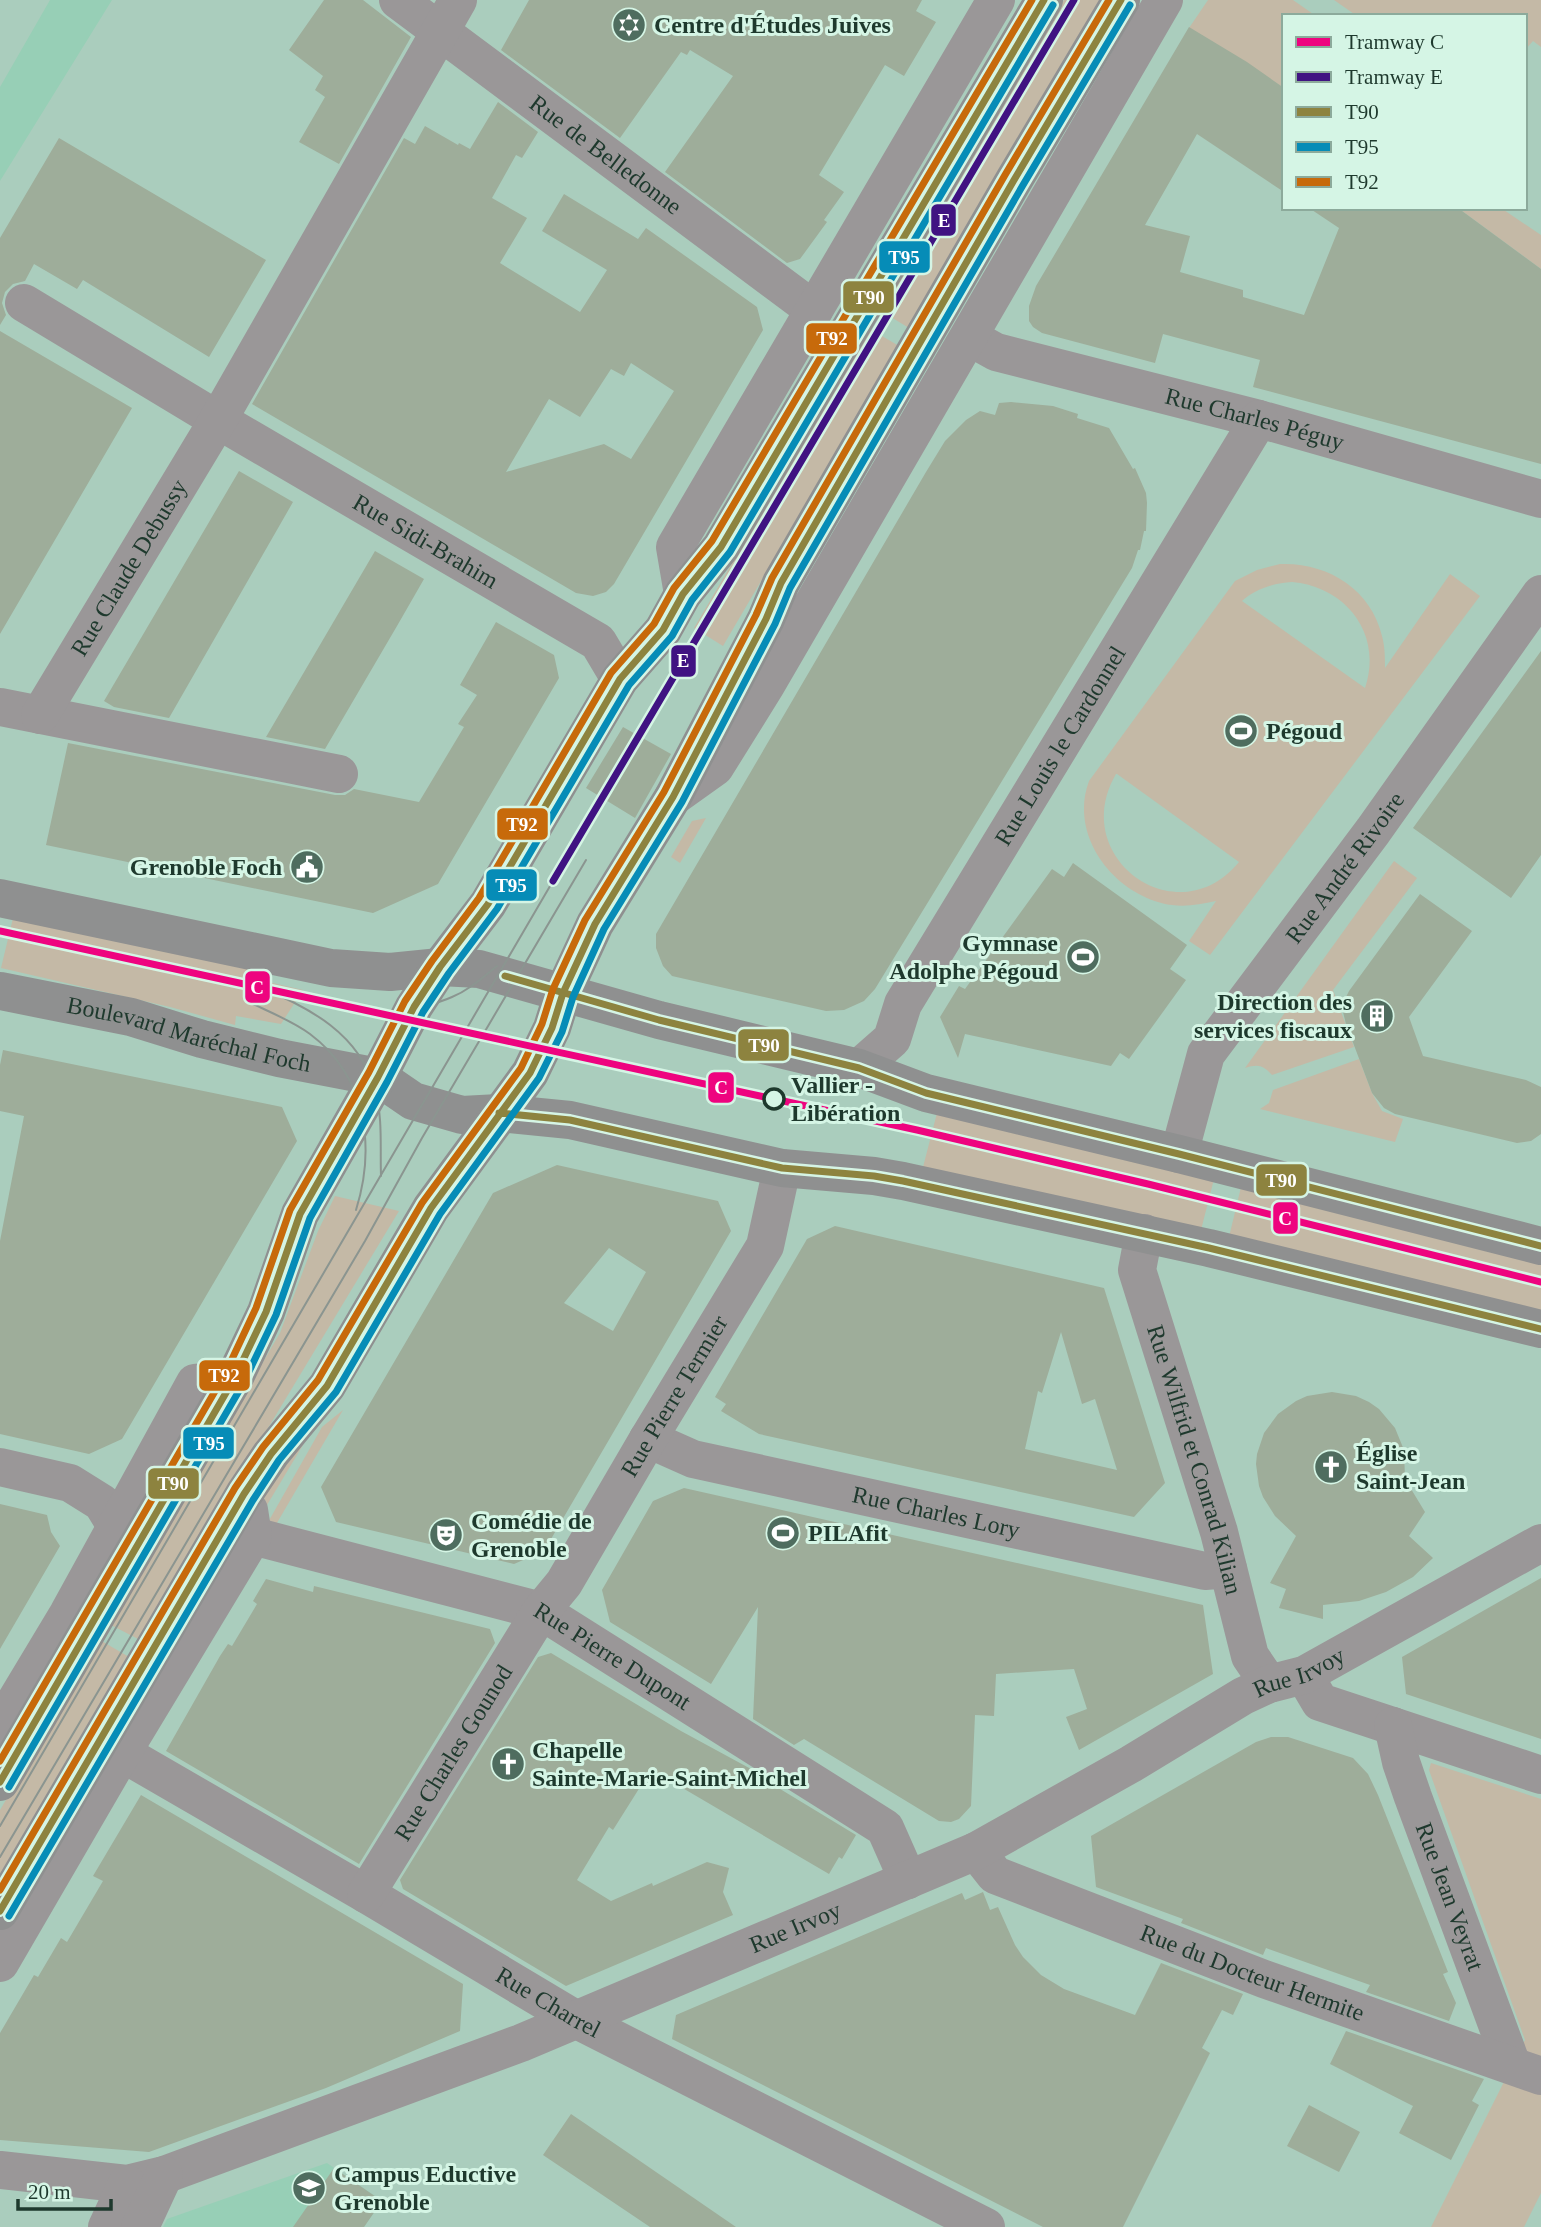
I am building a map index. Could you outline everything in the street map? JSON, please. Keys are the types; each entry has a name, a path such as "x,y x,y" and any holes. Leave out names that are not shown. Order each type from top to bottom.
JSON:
{"main road":[{"path":"0,1782 234,1379 266,1312 300,1214 379,1077 392,1047 440,967 488,904 620,679 663,629 683,594 721,547 1044,0"},
{"path":"0,1911 244,1494 271,1454 327,1386 431,1208 530,1073 552,1028 563,993 595,924 673,797 766,620 781,583 1121,0"},
{"path":"0,898 331,968 390,972 440,967 479,969 659,1020 859,1068 926,1093 1541,1246"},
{"name":"Boulevard Maréchal Foch","path":"0,991 131,1017 266,1055 379,1077"},
{"path":"379,1077 413,1101 462,1115 499,1113 570,1120 782,1168 884,1177 1144,1233 1541,1329"}],"street":[{"name":"Rue de Belledonne","path":"398,0 449,15 814,310"},
{"path":"683,594 676,547 996,0"},
{"path":"673,797 715,767 766,685 1164,0"},
{"path":"218,420 449,15"},
{"name":"Rue Sidi-Brahim","path":"24,303 598,642 620,679"},
{"name":"Rue Charles Péguy","path":"969,337 996,352 1259,419 1541,499"},
{"name":"Rue Louis le Cardonnel","path":"859,1068 892,1039 903,1004 1259,419"},
{"name":"Rue Claude Debussy","path":"40,715 218,420"},
{"name":"Rue André Rivoire","path":"1179,1154 1206,1054 1373,831 1541,594"},
{"path":"0,707 339,774"},
{"name":"Rue Pierre Termier","path":"541,1611 564,1583 765,1246 782,1168"},
{"name":"Rue Wilfrid et Conrad Kilian","path":"1144,1233 1137,1270 1219,1532 1250,1656 1287,1680"},
{"path":"0,1727 68,1614 195,1383 234,1379"},
{"name":"Rue Charles Lory","path":"648,1439 693,1459 1205,1571 1228,1569"},
{"path":"0,1467 69,1483 102,1503 116,1526"},
{"path":"0,1963 253,1536 244,1494"},
{"name":"Rue Pierre Dupont","path":"253,1536 541,1611 885,1828 908,1880"},
{"name":"Rue Irvoy","path":"0,2170 127,2183 164,2175 521,2043 976,1851 1131,1764 1243,1696 1287,1680 1541,1543"},
{"name":"Rue Charles Gounod","path":"366,1894 541,1611"},
{"path":"1287,1680 1320,1702 1541,1775"},
{"name":"Rue Jean Veyrat","path":"1393,1726 1413,1797 1527,2070"},
{"name":"Rue Charrel","path":"122,1753 366,1894 576,2020 986,2227"},
{"name":"Rue du Docteur Hermite","path":"976,1851 995,1875 1264,1979 1527,2070"},
{"path":"140,2227 164,2175"},
{"path":"107,2227 127,2183"}],"shaded area":[{"path":"50,0 112,0 0,181 0,87"},
{"path":"1064,0 1101,0 909,328 881,311"},
{"path":"1208,0 1293,0 1313,14 1282,14 1282,87 1189,28"},
{"path":"1334,0 1541,0 1541,47 1533,41 1527,48 1527,14 1354,14"},
{"path":"1461,210 1504,210 1541,235 1541,269"},
{"path":"870,329 899,346 723,646 694,628"},
{"path":"1280,564 1297,565 1314,568 1344,582 1357,592 1376,619 1384,644 1385,668 1450,574 1480,596 1210,955 1189,941 1216,901 1172,905 1151,900 1132,890 1102,861 1091,843 1085,823 1084,802 1089,781 1235,581 1257,570","holes":["1292,582 1329,593 1356,617 1369,650 1365,688 1242,601 1265,587","1117,774 1239,862 1214,883 1187,892 1160,889 1136,878 1117,859 1106,834 1105,805"]},
{"path":"706,818 680,863 671,857 692,821"},
{"path":"1394,861 1417,878 1333,990 1354,1047 1272,1075 1260,1066 1245,1068"},
{"path":"13,918 270,972 268,982 303,990 281,1024 236,1016 235,1025 170,1007 1,968"},
{"path":"1359,1059 1382,1111 1403,1119 1395,1142 1260,1109 1269,1103 1273,1090"},
{"path":"937,1113 1214,1179 1201,1230 923,1167"},
{"path":"1241,1187 1541,1261 1541,1314 1229,1237"},
{"path":"335,1196 399,1211 140,1640 109,1624 280,1333 318,1231"},
{"path":"343,1410 274,1528 267,1524 322,1427"},
{"path":"306,1440 267,1505 259,1486"},
{"path":"100,1640 129,1657 0,1878 0,1810"},
{"path":"1431,1763 1541,1799 1541,2193 1524,2227 1431,2227 1525,2040 1429,1770"},
{"name":"Campus Eductive Grenoble","path":"327,2163 382,2201 364,2227 163,2227 167,2219"}],"building":[{"path":"324,0 363,0 411,37 339,164 299,142 325,97 315,90 323,76 289,50"},
{"path":"529,0 922,0 916,11 936,22 904,76 885,65 819,175 844,192 824,220 827,222 800,259 787,263 665,172 733,76 690,50 687,55 681,52 620,138 501,50"},
{"path":"1189,27 1282,87 1282,191 1197,134 1145,225 1190,236 1180,272 1243,290 1243,297 1304,315 1339,228 1312,210 1461,210 1541,269 1541,464 1253,387 1260,360 1163,334 1155,363 1042,333 1029,321 1029,306 1036,286"},
{"path":"498,102 538,132 522,158 516,155 492,198 527,218 500,263 580,312 607,270 542,231 564,194 638,239 646,228 757,307 763,330 614,584 606,592 593,596 576,593 252,404 404,138 415,144 425,126 470,149","holes":["631,363 674,391 631,459 604,444 506,472 549,399 580,417 611,369 624,376"]},
{"path":"59,138 266,260 209,357 83,280 77,289 34,264 25,281 13,284 5,292 2,303 6,315 0,325 0,238"},
{"path":"0,331 132,408 0,634"},
{"path":"999,403 1053,406 1078,414 1077,418 1109,428 1133,469 1135,468 1146,493 1146,531 1132,568 875,989 864,1001 844,1010 826,1011 672,976 663,966 656,948 656,934 926,472 945,441 966,420 980,411 995,415"},
{"path":"239,471 293,502 169,718 114,707 104,701"},
{"path":"375,551 424,579 325,749 266,737"},
{"path":"496,622 554,655 559,678 438,884 373,913 46,845 68,743 335,795 345,795 354,789 419,802 464,727 458,724 477,695 460,685"},
{"path":"1541,651 1541,855 1511,898 1413,828"},
{"path":"623,727 671,754 635,818 586,788"},
{"name":"Gymnase Adolphe Pégoud","path":"1073,863 1187,945 1170,969 1186,980 1129,1059 1120,1053 1111,1066 965,1034 958,1058 940,1017 959,986 965,989 1052,869 1064,877"},
{"name":"Direction des services fiscaux","path":"1420,894 1472,931 1409,1017 1423,1056 1526,1080 1541,1087 1541,1134 1531,1141 1517,1143 1395,1114 1384,1108 1372,1093 1346,1024 1344,1001"},
{"path":"3,1050 282,1107 297,1141 122,1439 89,1454 0,1434 0,1241 24,1116 0,1111 0,1065"},
{"path":"557,1165 718,1201 731,1231 544,1551 514,1564 336,1522 321,1487 493,1193","holes":["609,1248 646,1272 613,1331 564,1303"]},
{"path":"835,1226 1104,1288 1165,1483 1134,1517 759,1434 721,1411 726,1404 715,1397 807,1239","holes":["1061,1332 1082,1404 1095,1399 1117,1470 1025,1449 1038,1391 1042,1393"]},
{"name":"Église Saint-Jean","path":"1332,1392 1356,1396 1369,1402 1379,1409 1395,1428 1404,1450 1405,1479 1425,1512 1409,1536 1433,1558 1413,1577 1386,1592 1359,1601 1323,1605 1323,1619 1279,1608 1286,1589 1270,1583 1296,1536 1275,1516 1263,1497 1256,1464 1264,1433 1278,1414 1307,1396"},
{"path":"684,1488 1203,1605 1213,1674 1079,1750 1066,1717 1087,1709 1074,1669 996,1674 994,1716 975,1715 971,1806 959,1819 951,1822 939,1821 804,1739 794,1745 753,1719 758,1607 711,1684 610,1622 602,1590 653,1501"},
{"path":"0,1504 47,1515 51,1532 60,1546 0,1649"},
{"path":"1541,1578 1541,1739 1406,1694 1402,1657"},
{"path":"266,1579 313,1592 314,1586 490,1629 495,1643 359,1864 166,1751 220,1656 228,1644 232,1646 257,1604 253,1601"},
{"path":"551,1653 681,1731 751,1769 856,1835 842,1859 839,1857 829,1874 657,1773 653,1779 647,1776 613,1830 609,1827 577,1880 611,1901 707,1862 729,1868 723,1892 733,1915 566,1986 403,1889 400,1880 538,1657"},
{"path":"1271,1737 1288,1737 1353,1758 1368,1774 1448,1972 1443,1974 1456,2003 1449,2021 1366,1992 1370,1985 1266,1948 1263,1955 1181,1923 1183,1919 1096,1887 1091,1836 1256,1742"},
{"path":"141,1795 463,1984 460,2031 326,2088 149,2152 0,2140 0,2033 34,1975 38,1977 61,1938 67,1942 103,1881 93,1876"},
{"path":"983,1892 990,1910 998,1907 1023,1957 1041,1975 1064,1989 1135,2015 1161,1963 1243,1994 1233,2015 1222,2010 1202,2048 1210,2053 1123,2227 1043,2227 672,2039 676,2015 962,1893 965,1900"},
{"path":"1346,2031 1484,2079 1472,2101 1479,2105 1451,2160 1399,2133 1413,2106 1330,2064"},
{"path":"1309,2105 1360,2132 1339,2172 1287,2146"},
{"path":"571,2114 736,2227 650,2227 543,2155"},
{"path":"334,2168 382,2201 364,2227 293,2227"}],"tram line":[{"name":"E","path":"553,881 1074,0"},
{"path":"0,1857 365,1241 422,1138 586,860"},
{"path":"0,1826 553,881"},
{"name":"C","path":"0,931 917,1130 1148,1184 1541,1282"},
{"path":"382,1013 452,997 497,966"},
{"path":"259,987 314,1014 345,1038 358,1053 368,1070 378,1101 381,1176"},
{"path":"253,1004 310,1034 329,1051 344,1070 362,1114 365,1137 362,1186 356,1210"}],"transit line":[{"name":"T92","path":"0,1761 225,1374 256,1308 290,1210 369,1072 405,1001 479,898 611,673 654,624 674,588 712,541 1032,0"},
{"name":"T90","path":"0,1782 234,1379 266,1312 300,1214 378,1077 414,1007 440,967 488,904 620,679 663,630 683,594 721,547 1044,0"},
{"name":"T92","path":"0,1890 235,1488 263,1447 318,1380 422,1203 521,1068 585,920 664,792 756,615 772,578 1109,0"},
{"name":"T90","path":"0,1911 244,1494 271,1454 327,1386 431,1208 530,1073 552,1028 563,993 595,924 673,797 766,619 781,583 1121,0"},
{"name":"T95","path":"9,1787 243,1384 276,1315 310,1218 387,1082 423,1012 497,909 629,685 672,636 692,600 730,552 1053,5"},
{"name":"T95","path":"9,1916 253,1500 279,1460 336,1392 440,1214 539,1078 562,1032 573,997 604,929 682,802 775,624 790,588 1130,5"},
{"name":"T90","path":"505,976 659,1020 859,1068 926,1093 1541,1246"},
{"name":"T90","path":"499,1113 570,1120 782,1168 903,1181 1209,1248 1541,1329"}],"place":[{"name":"Centre d'Études Juives","path":"629,25"},
{"name":"Pégoud","path":"1241,731"},
{"name":"Grenoble Foch","path":"307,867"},
{"name":"Gymnase Adolphe Pégoud","path":"1083,957"},
{"name":"Direction des services fiscaux","path":"1377,1016"},
{"name":"Vallier - Libération","path":"774,1099"},
{"name":"Église Saint-Jean","path":"1331,1467"},
{"name":"PILAfit","path":"783,1533"},
{"name":"Comédie de Grenoble","path":"446,1535"},
{"name":"Chapelle Sainte-Marie-Saint-Michel","path":"508,1764"},
{"name":"Campus Eductive Grenoble","path":"309,2188"}]}
